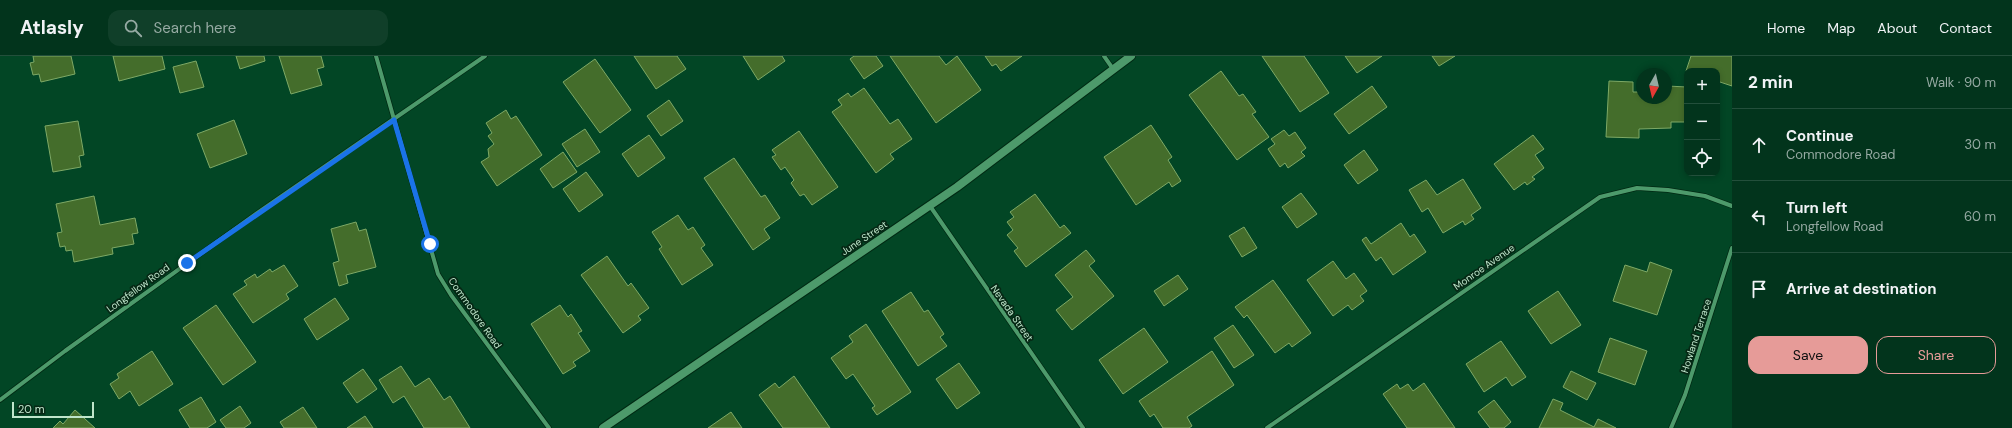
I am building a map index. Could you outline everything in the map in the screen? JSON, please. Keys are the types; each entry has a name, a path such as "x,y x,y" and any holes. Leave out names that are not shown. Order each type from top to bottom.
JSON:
{"street":[{"name":"Commodore Road","path":"376,56 438,274 451,295 549,428"},
{"name":"Longfellow Road","path":"0,400 65,351 233,230 485,56"},
{"path":"1104,56 1113,69"},
{"name":"June Street","path":"603,428 977,172 1131,56"},
{"name":"Monroe Avenue","path":"1267,428 1600,197 1637,188 1668,190 1705,196 1732,206"},
{"name":"Nevada Street","path":"929,205 1083,428"},
{"name":"Howland Terrace","path":"1671,428 1685,395 1732,248"}],"building":[{"path":"33,56 71,56 75,74 41,82 39,74 33,75 30,63 34,62"},
{"path":"113,56 162,56 165,69 119,81"},
{"path":"236,56 264,56 265,61 240,69"},
{"path":"279,56 321,56 324,67 317,69 322,85 291,94"},
{"path":"634,56 677,56 686,69 656,89"},
{"path":"743,56 782,56 785,61 758,80"},
{"path":"854,56 876,56 883,66 864,79 850,59"},
{"path":"890,56 939,56 946,65 957,56 981,90 936,123"},
{"path":"985,56 1022,56 1001,71 996,64 992,66"},
{"path":"1262,56 1304,56 1329,93 1300,112"},
{"path":"1345,56 1382,56 1357,73"},
{"path":"1432,56 1455,56 1439,66"},
{"path":"1691,56 1732,56 1732,86 1720,82 1720,68 1687,68"},
{"path":"595,59 631,110 600,133 563,82"},
{"path":"196,61 204,87 180,93 173,67"},
{"path":"1221,71 1239,96 1243,94 1256,112 1252,114 1269,137 1237,160 1189,95"},
{"path":"1609,81 1633,82 1633,92 1636,92 1636,104 1672,104 1672,86 1684,87 1684,122 1671,122 1671,128 1639,129 1639,138 1606,137"},
{"path":"1372,86 1387,107 1349,134 1334,114"},
{"path":"864,88 890,124 898,119 912,139 890,154 894,159 876,173 832,112 842,105 838,100 848,93 851,97"},
{"path":"669,100 683,121 661,136 647,116"},
{"path":"506,110 511,119 516,116 542,155 497,186 481,162 489,157 488,149 494,144 488,136 492,133 486,123"},
{"path":"234,120 247,154 210,168 197,134"},
{"path":"78,121 84,155 79,156 81,167 53,172 45,126"},
{"path":"1151,125 1172,157 1168,160 1181,181 1172,187 1169,182 1136,205 1104,157"},
{"path":"585,129 600,152 577,167 562,144"},
{"path":"1284,130 1289,136 1295,132 1306,148 1301,152 1305,156 1288,168 1285,163 1280,167 1268,149 1275,144 1271,139"},
{"path":"799,131 838,187 812,205 804,194 800,196 791,183 794,180 785,167 781,170 772,157 776,155 772,150"},
{"path":"649,135 665,158 638,177 622,154"},
{"path":"1533,135 1544,149 1535,155 1544,168 1532,177 1535,179 1527,185 1525,182 1514,190 1494,164"},
{"path":"1364,150 1378,170 1358,184 1344,165"},
{"path":"563,152 577,172 553,188 540,169"},
{"path":"734,158 761,197 765,195 780,218 764,229 770,238 753,250 704,178"},
{"path":"586,172 603,195 579,212 563,189"},
{"path":"1463,179 1481,208 1471,215 1474,219 1465,225 1463,221 1443,233 1428,208 1422,212 1409,190 1426,180 1437,195"},
{"path":"1301,193 1317,214 1297,228 1282,207"},
{"path":"1035,194 1060,228 1064,225 1071,233 1026,267 1014,251 1018,248 1007,235 1013,230 1007,222 1014,217 1010,212"},
{"path":"94,196 100,225 135,218 138,233 132,234 134,244 112,248 113,254 74,262 72,250 66,251 65,246 60,247 57,233 62,232 56,204"},
{"path":"678,215 688,230 693,227 705,245 701,248 713,265 682,285 659,249 662,247 652,232"},
{"path":"356,222 359,231 366,229 376,267 346,275 348,283 339,286 333,263 339,261 331,229"},
{"path":"1401,223 1410,237 1414,234 1426,252 1393,275 1381,257 1376,261 1362,240 1366,237 1371,244"},
{"path":"1244,227 1257,248 1242,257 1229,236"},
{"path":"1086,250 1095,261 1089,266 1114,296 1072,330 1056,310 1073,297 1055,275"},
{"path":"607,256 628,286 631,283 649,308 638,316 641,320 623,333 581,275"},
{"path":"1333,261 1346,279 1354,273 1367,291 1360,296 1364,301 1352,310 1348,305 1333,316 1307,280"},
{"path":"1650,262 1672,270 1657,315 1613,301 1625,265 1647,272"},
{"path":"284,265 298,286 286,294 289,299 253,323 233,294 247,285 244,281 255,274 257,278 270,269 272,272"},
{"path":"1178,275 1188,289 1164,306 1154,291"},
{"path":"1273,280 1311,333 1292,347 1289,343 1275,353 1247,315 1244,318 1235,307"},
{"path":"1558,291 1581,325 1551,344 1528,311"},
{"path":"911,292 924,312 928,310 944,334 940,337 947,346 918,366 882,311"},
{"path":"335,298 349,319 317,340 304,319"},
{"path":"216,305 256,362 223,385 183,328"},
{"path":"560,305 568,317 571,314 582,331 578,333 590,351 573,362 576,366 563,374 531,324"},
{"path":"866,324 911,392 877,415 872,408 875,406 853,374 846,379 831,358 853,342 849,336"},
{"path":"1233,325 1254,355 1234,368 1214,338"},
{"path":"1144,328 1168,362 1123,394 1099,360"},
{"path":"1610,338 1647,351 1635,385 1598,372"},
{"path":"1501,341 1526,377 1512,386 1506,377 1484,392 1466,364"},
{"path":"152,351 173,384 139,406 130,391 119,399 110,384 119,378 117,374"},
{"path":"1212,351 1234,385 1187,417 1192,426 1189,428 1163,428 1154,414 1150,417 1139,401"},
{"path":"959,363 980,393 957,409 936,379"},
{"path":"401,366 415,387 429,378 444,400 450,396 470,428 424,428 404,396 393,403 379,380"},
{"path":"363,369 377,389 357,403 343,383"},
{"path":"1571,371 1596,383 1587,400 1563,387"},
{"path":"794,376 830,428 783,428 759,395 775,383 779,388"},
{"path":"1424,383 1455,428 1407,428 1383,394 1397,384 1400,389 1408,384 1413,391"},
{"path":"201,397 216,422 207,428 190,428 179,410"},
{"path":"1553,399 1563,403 1560,410 1594,427 1598,419 1616,428 1539,428"},
{"path":"1494,400 1511,422 1504,428 1490,428 1478,412"},
{"path":"240,406 251,423 244,428 226,428 220,420"},
{"path":"303,407 317,428 284,428 280,422"},
{"path":"75,410 95,428 53,428 60,421 63,424"},
{"path":"731,412 742,428 708,428"},
{"path":"365,416 373,428 347,428"}],"route":[{"path":"187,263 394,120 402,142 430,244"}]}
